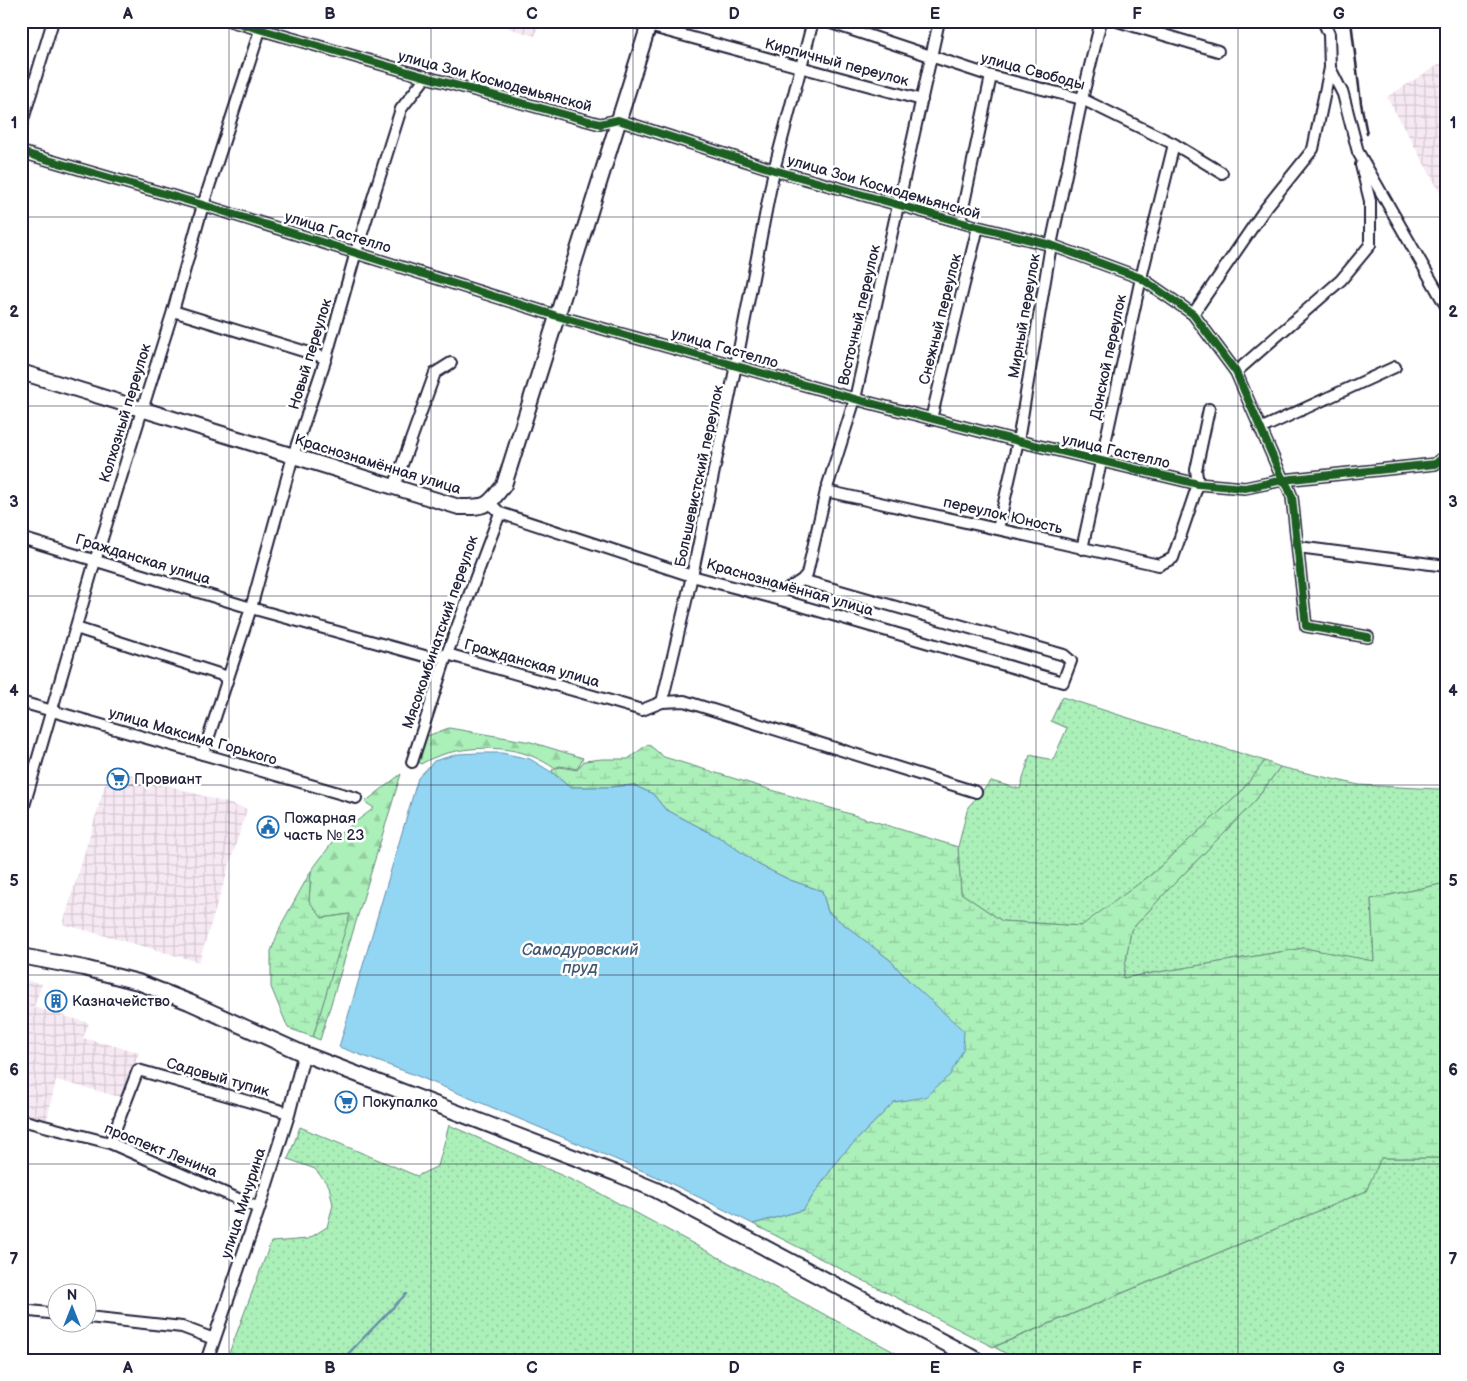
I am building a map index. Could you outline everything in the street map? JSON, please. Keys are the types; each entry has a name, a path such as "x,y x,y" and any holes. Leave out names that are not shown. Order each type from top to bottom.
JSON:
{"main road":[{"path":"490,503 504,484 649,24"},
{"name":"Краснознамённая улица","path":"21,372 459,507 480,507 490,503"},
{"path":"21,956 84,968 138,982 189,1002 304,1054 656,1190 977,1360"}],"street":[{"path":"21,126 54,21"},
{"name":"улица Зои Космодемьянской","path":"231,21 261,25 426,77 600,124 618,120 774,170 978,227 1051,245 1141,278 1193,314 1236,372 1282,480 1288,487 1292,497 1306,626 1368,637"},
{"name":"Кирпичный переулок","path":"630,21 649,24 801,68 922,100"},
{"name":"Большевистский переулок","path":"662,702 692,576 774,170 813,21"},
{"name":"улица Свободы","path":"825,21 931,58 990,76 1082,99 1174,144 1222,173"},
{"name":"Восточный переулок","path":"802,580 807,574 826,491 855,399 939,21"},
{"name":"Мирный переулок","path":"998,529 1018,441 1051,245 1082,99 1101,21"},
{"path":"1117,21 1218,51"},
{"path":"1193,314 1265,209 1313,149 1330,68 1329,34 1323,21"},
{"name":"Колхозный переулок","path":"21,816 95,561 173,311 203,205 261,25"},
{"path":"1236,372 1341,280 1370,245 1370,201 1344,94 1330,68"},
{"path":"960,222 990,76"},
{"name":"Новый переулок","path":"202,754 251,608 293,456 326,358 356,252 401,109 426,77"},
{"name":"Донской переулок","path":"1082,549 1141,278 1174,144"},
{"name":"улица Гастелло","path":"21,152 203,205 557,316 855,399 1101,462 1198,484 1246,488 1282,480 1435,464 1446,455"},
{"path":"1358,152 1446,306"},
{"name":"Снежный переулок","path":"931,418 978,227"},
{"path":"173,311 326,358"},
{"path":"394,487 434,373 451,363"},
{"path":"1260,429 1395,367"},
{"path":"1198,484 1196,470 1209,409"},
{"name":"переулок Юность","path":"826,491 1159,565 1173,558 1198,484"},
{"name":"Краснознамённая улица","path":"490,503 500,513 692,576 1063,682 1070,666 1071,661 1064,655 802,580"},
{"name":"Мясокомбинатский переулок","path":"412,762 447,654 500,513"},
{"name":"Гражданская улица","path":"21,538 251,608 432,658 447,654 642,710 662,702 684,701 976,792"},
{"path":"1298,548 1446,566"},
{"path":"774,598 802,580"},
{"path":"76,628 228,677"},
{"name":"улица Максима Горького","path":"21,702 356,798"},
{"name":"улица Мичурина","path":"207,1360 259,1208 289,1112 304,1054"},
{"name":"Садовый тупик","path":"110,1142 138,1070 289,1112"},
{"name":"проспект Ленина","path":"21,1120 110,1142 259,1208"},
{"path":"21,1310 48,1313"},
{"path":"98,1318 182,1327 214,1339"}],"shaded area":[{"path":"510,21 540,21 535,36 508,28"},
{"path":"1446,60 1446,203 1387,97"},
{"path":"110,768 247,809 199,962 63,924"},
{"path":"21,979 42,984 34,1007 89,1023 83,1038 139,1052 124,1098 56,1080 47,1120 21,1114"}],"green space":[{"path":"1062,697 1265,761 1239,794 1152,874 1082,926 1002,921 961,893 958,847 968,807 991,781 1020,789 1030,755 1053,760 1067,728 1051,721"},
{"path":"449,728 531,742 583,758 577,769 560,766 554,768 537,758 521,753 492,748 477,748 447,753 421,764 419,762 427,736"},
{"path":"648,744 664,757 958,847 961,893 1002,921 1081,926 1152,874 1239,794 1265,761 1280,767 1255,801 1131,930 1123,978 1304,948 1374,961 1371,899 1446,883 1446,1158 1381,1158 1366,1191 993,1347 753,1224 803,1210 840,1157 894,1102 925,1096 933,1004 890,960 828,912 822,891 790,880 759,865 724,840 665,809 653,794 633,785 569,787 552,770 560,767 577,770 584,761 628,759"},
{"path":"1280,767 1359,785 1438,789 1446,787 1446,883 1371,899 1374,962 1304,948 1123,978 1131,930 1255,801"},
{"path":"401,774 320,1040 313,1037 349,914 322,918 309,902 311,871 338,835 374,808 365,802"},
{"path":"311,871 309,901 322,918 350,914 313,1037 288,1028 271,987 271,951 282,923"},
{"path":"449,1125 590,1188 909,1360 219,1360 221,1354 228,1356 271,1242 308,1239 327,1227 333,1205 329,1186 315,1169 288,1159 300,1127 417,1176 438,1166"},
{"path":"1380,1158 1446,1158 1446,1360 1018,1360 994,1347 1366,1191"}],"water":[{"name":"Самодуровский пруд","path":"502,753 530,759 553,773 569,787 633,785 653,794 665,809 724,840 759,865 790,880 822,891 828,912 890,960 910,982 964,1031 963,1050 950,1075 925,1097 894,1102 840,1157 803,1210 753,1224 662,1179 415,1075 339,1047 418,778 434,761 458,754"}],"waterway":[{"path":"342,1360 406,1294"}],"railway":[{"path":"1351,21 1361,103 1367,134"}],"cycle path":[{"path":"231,21 426,77 600,124 618,120 774,170 978,227 1051,245 1141,278 1193,314 1236,372 1292,497 1306,626 1368,637"},
{"path":"21,152 203,205 557,316 855,399 1018,441 1198,484 1245,488 1283,480 1435,464 1446,455"}],"place":[{"name":"Провиант","path":"118,779"},
{"name":"Пожарная часть № 23","path":"268,827"},
{"name":"Казначейство","path":"56,1001"},
{"name":"Покупалко","path":"346,1102"}]}
